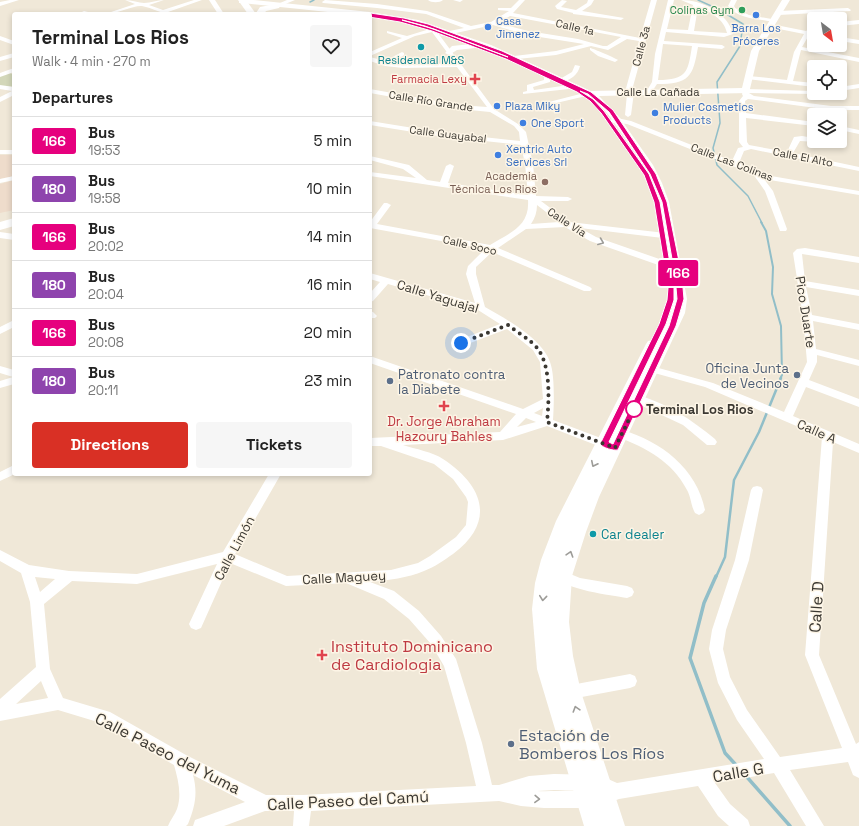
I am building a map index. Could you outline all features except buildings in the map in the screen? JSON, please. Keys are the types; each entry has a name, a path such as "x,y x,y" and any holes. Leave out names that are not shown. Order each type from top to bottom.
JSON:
{"main road":[{"path":"746,93 755,51 786,0"},
{"path":"248,1 327,12"},
{"path":"248,1 256,12"},
{"path":"259,12 276,4"},
{"path":"317,11 330,12"},
{"path":"372,15 441,32 510,58 587,94 596,105 618,119 651,182 657,202 672,266 669,306 647,368 638,399 622,434 610,446 577,532 563,576 560,622 563,656 571,692 607,791 614,826"},
{"path":"441,32 510,58 548,77 565,83"},
{"path":"449,53 455,48 475,46"},
{"name":"Calle La Cañada","path":"587,94 629,92 746,93"},
{"path":"0,219 12,216"},
{"path":"0,226 12,223"},
{"path":"595,826 547,670 541,609 544,583 558,538 610,446 647,368"}],"street":[{"path":"0,4 16,0"},
{"path":"128,0 162,12 198,0"},
{"path":"116,12 161,0"},
{"path":"212,0 220,12"},
{"path":"276,4 292,0"},
{"path":"317,11 325,2 333,0"},
{"path":"431,0 440,0"},
{"path":"372,53 408,38 493,23 511,12 522,0"},
{"path":"571,16 589,4 591,0"},
{"name":"Calle 3a","path":"618,119 629,92 654,0"},
{"path":"649,92 655,82 661,42 671,0"},
{"path":"664,30 730,34 729,29 723,19 684,0"},
{"path":"734,0 731,6 743,14 807,32"},
{"path":"564,1 558,6 559,8 621,18"},
{"path":"325,2 377,6 427,13 471,28"},
{"path":"691,32 696,5"},
{"path":"779,13 848,10 842,5"},
{"name":"Calle 1a","path":"500,9 586,30 642,40"},
{"path":"557,22 564,19"},
{"path":"847,23 859,22"},
{"path":"493,23 533,34 578,41 607,48 625,37"},
{"path":"848,30 859,28"},
{"path":"578,41 581,34 586,30"},
{"path":"389,32 408,38"},
{"path":"441,32 449,53 492,110 516,125 522,132 529,164 533,210 530,219 524,227 491,248 472,266 471,274 481,308"},
{"path":"0,38 12,43"},
{"path":"790,83 793,63 800,48 807,38"},
{"path":"847,40 859,42"},
{"path":"661,42 722,47"},
{"path":"0,45 12,43"},
{"path":"510,58 556,53 590,45"},
{"path":"590,45 596,53 615,60"},
{"path":"655,82 674,82 683,79 691,70 695,45"},
{"path":"800,48 859,60"},
{"path":"372,67 386,64 402,54"},
{"path":"0,59 12,56"},
{"path":"839,60 841,56"},
{"path":"372,60 386,64 412,67 458,65"},
{"path":"548,77 546,78 548,80 529,86 528,92 565,83 576,71 577,66"},
{"path":"0,75 12,71"},
{"path":"749,78 807,84"},
{"path":"847,87 858,86"},
{"path":"0,87 12,89"},
{"name":"Calle Río Grande","path":"372,90 459,107 492,110"},
{"path":"746,93 807,92"},
{"path":"0,100 12,93"},
{"path":"746,93 760,99 809,106 859,108"},
{"path":"736,164 742,150 747,147 743,142 742,115 742,101 746,93"},
{"path":"552,102 587,94"},
{"path":"742,115 807,123"},
{"name":"Calle Las Colinas","path":"618,119 736,164 755,173 782,181 859,193"},
{"name":"Calle Guayabal","path":"372,123 424,133 502,139 525,144"},
{"path":"847,129 859,132"},
{"path":"789,155 797,139 807,139"},
{"name":"Calle El Alto","path":"747,147 755,147 858,168"},
{"path":"372,158 406,167 424,182"},
{"path":"443,185 450,166"},
{"path":"755,173 769,191 783,229"},
{"name":"Calle Vía","path":"372,174 532,198 567,224 593,239 672,266"},
{"path":"0,181 12,178"},
{"path":"532,198 568,199"},
{"path":"372,224 387,205"},
{"path":"524,227 567,224 666,236"},
{"name":"Calle Soco","path":"372,225 491,248 587,289"},
{"path":"0,235 12,237"},
{"name":"Pico Duarte","path":"787,417 812,362 808,317 797,253 800,251 859,260"},
{"name":"Calle Yaguajal","path":"372,276 481,308 508,325 537,348 546,362 548,401 547,422"},
{"path":"372,297 387,280"},
{"path":"801,283 859,292"},
{"path":"453,299 464,298 476,292"},
{"path":"808,317 859,327"},
{"path":"0,332 12,324"},
{"path":"461,343 508,325"},
{"path":"812,351 859,363"},
{"path":"372,360 524,413 610,446"},
{"name":"Calle A","path":"647,368 709,385 776,412 859,449"},
{"path":"0,369 12,373"},
{"path":"0,385 12,381"},
{"path":"804,382 859,403"},
{"path":"638,399 687,422 711,442"},
{"path":"503,436 524,413 548,401"},
{"path":"376,442 503,436 547,422"},
{"path":"622,434 652,447 671,462 687,481 698,499 699,510"},
{"name":"Calle D","path":"828,436 812,655 855,752 859,770"},
{"name":"Calle Maguey","path":"227,556 286,581 348,578 391,575 421,567 435,560 461,541 472,526 474,502 463,482 438,461 376,442"},
{"path":"0,477 12,470"},
{"name":"Calle Limón","path":"196,624 227,556 274,476"},
{"path":"757,490 742,560 719,630 716,649 723,678 739,709 816,826"},
{"path":"0,555 26,570 69,576 137,579 227,556"},
{"path":"26,570 37,602 43,670 58,703"},
{"path":"389,595 391,575"},
{"path":"37,602 69,576"},
{"path":"563,576 578,583 627,592"},
{"path":"348,578 389,595 414,615 436,640 451,664 474,743 492,793"},
{"path":"0,709 43,670"},
{"path":"571,692 630,682"},
{"name":"Calle Paseo del Yuma","path":"0,714 58,703 105,717 180,760 265,803"},
{"name":"Calle G","path":"607,791 735,773 808,759 855,752"},
{"path":"176,826 185,812 189,792 187,780 180,760"},
{"path":"702,778 724,810 742,826"},
{"path":"492,793 529,784 554,782 582,783 607,791"},
{"path":"492,793 517,798 587,800 607,791"},
{"name":"Calle Paseo del Camú","path":"201,826 265,803 303,803 492,793"},
{"path":"302,826 303,803"}],"shaded area":[{"path":"0,155 12,155 12,176 0,179"},
{"path":"12,181 12,210 0,213 0,184"}],"green space":[{"path":"10,73 12,74 12,87 0,86 0,76"}],"waterway":[{"path":"310,2 314,0"},
{"path":"698,0 718,9 743,24 740,46 717,82 720,123 713,148 717,165 748,196 762,223"},
{"path":"761,222 766,231 773,267 772,294 781,326 782,375 780,379"},
{"path":"716,577 725,557 734,480 759,432 781,378"},
{"path":"716,576 704,603 690,658 725,753 736,765"},
{"path":"746,776 790,826"}],"bus line":[{"name":"166","path":"372,14 404,19 426,25 501,52 584,90 606,106 648,165 661,192 664,202 681,299 673,326 615,448 604,444 663,324 671,300 671,288 657,202 651,182 603,112 591,100 578,91 507,58 433,30 388,18 372,16"}],"place":[{"name":"Colinas Gym","path":"742,10"},
{"name":"Barra Los Próceres","path":"756,15"},
{"name":"Casa Jimenez","path":"488,27"},
{"name":"Residencial M&S","path":"421,47"},
{"name":"Farmacia Lexy","path":"475,79"},
{"name":"Plaza Miky","path":"497,106"},
{"name":"Mulier Cosmetics Products","path":"655,113"},
{"name":"One Sport","path":"523,123"},
{"name":"Xentric Auto Services Srl","path":"498,155"},
{"name":"Academia Técnica Los Rios","path":"545,182"},
{"name":"Oficina Junta de Vecinos","path":"797,375"},
{"name":"Patronato contra la Diabete","path":"390,381"},
{"name":"Dr. Jorge Abraham Hazoury Bahles","path":"444,406"},
{"name":"Terminal Los Rios","path":"634,409"},
{"name":"Car dealer","path":"593,534"},
{"name":"Instituto Dominicano de Cardiologia","path":"322,655"},
{"name":"Estación de Bomberos Los Ríos","path":"511,744"}],"route":[{"path":"461,343 508,325 537,348 546,362 548,401 547,422 615,448 634,409"}]}
